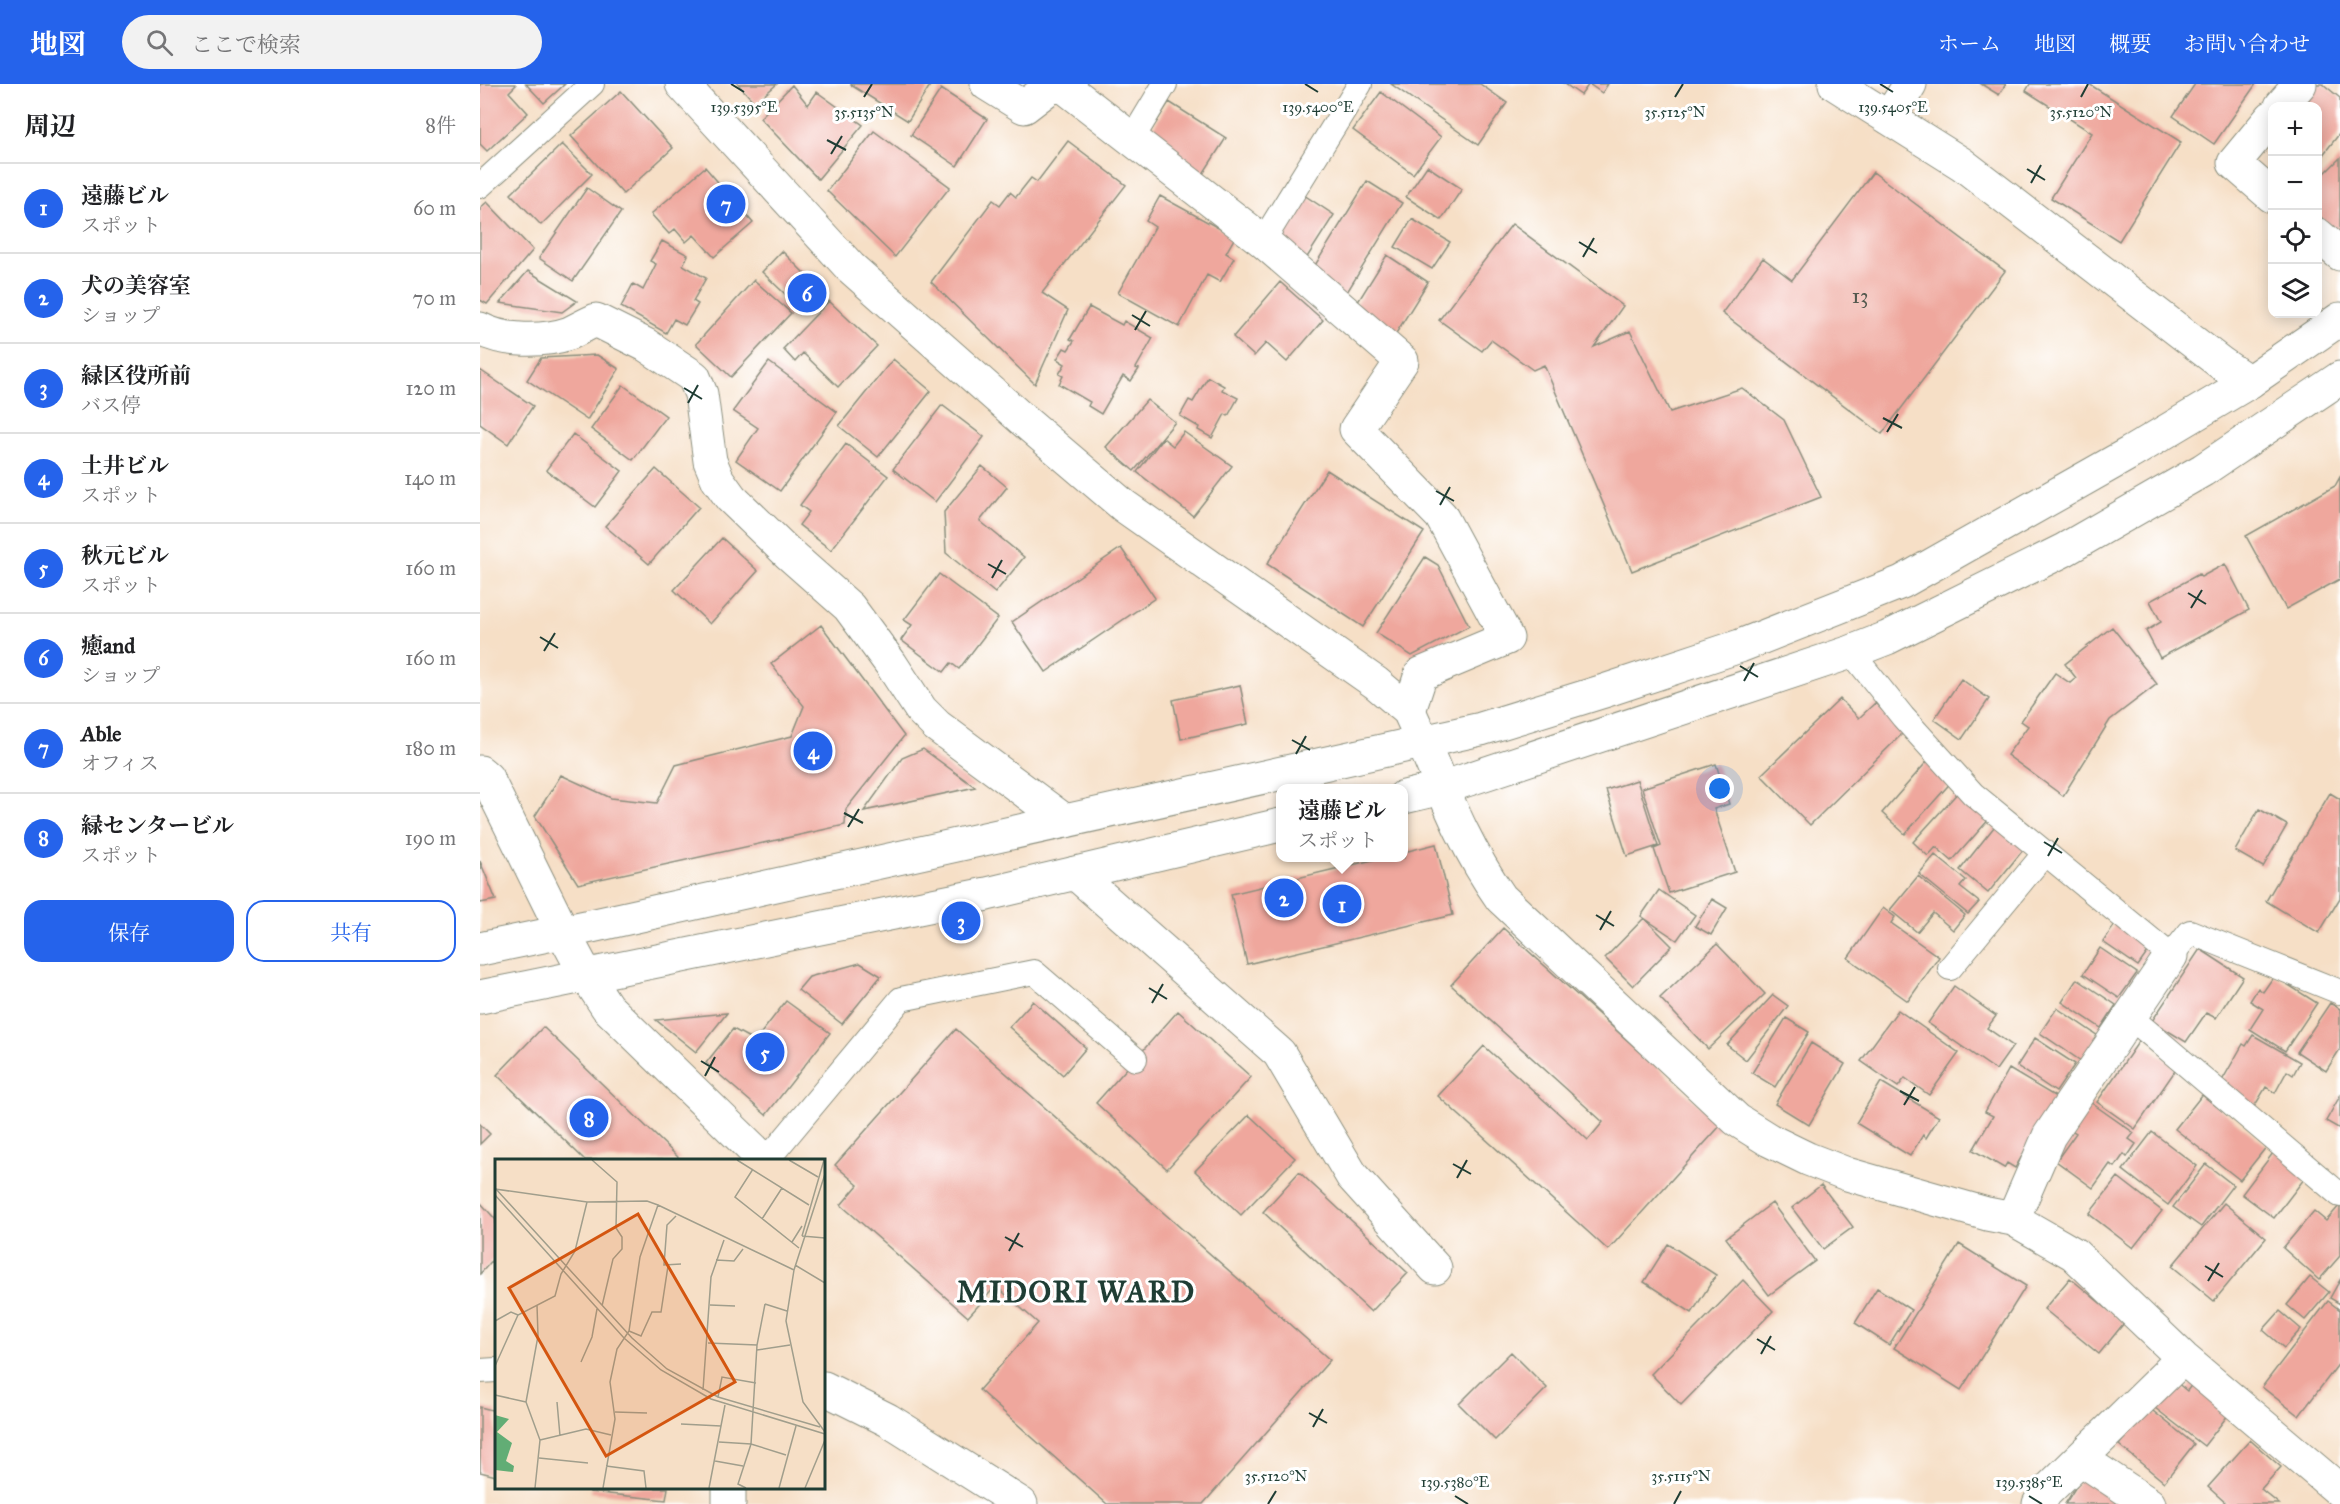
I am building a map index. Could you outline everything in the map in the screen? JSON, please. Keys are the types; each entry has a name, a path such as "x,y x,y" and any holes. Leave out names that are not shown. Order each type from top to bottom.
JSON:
{"street":[{"path":"682,84 850,267 1023,420 1124,506 1224,579 1376,683 1408,711 1424,742 1458,826 1478,866 1501,898 1737,1120 1769,1140 1808,1159 1847,1174 1987,1214 2013,1219 2074,1254 2183,1358 2340,1491"},
{"path":"987,84 1024,107 1054,84"},
{"path":"1061,84 1263,241 1402,361 1356,429 1441,516 1506,638 1421,674 1408,711"},
{"path":"1835,84 1962,164 2222,364 2249,382"},
{"path":"1889,118 1910,84"},
{"path":"2284,102 2300,84"},
{"path":"2268,122 2234,163 2268,193"},
{"path":"2322,238 2340,254"},
{"path":"480,949 1424,742 1503,722 1709,656 1902,582 2120,459 2249,382 2340,319"},
{"path":"480,329 504,337 536,339 568,333 596,320 646,345 694,377 701,394 710,461 718,480 732,498 849,607 921,710 937,726 1065,821"},
{"path":"1408,795 1442,788 1887,638 2064,550 2203,470 2340,378"},
{"path":"480,772 487,778 563,932 586,975 607,1007 764,1159"},
{"path":"480,997 987,894 1276,826"},
{"path":"1075,873 1279,1053 1352,1176 1435,1268"},
{"path":"2013,1219 2049,1136 2171,957"},
{"path":"2039,1504 2045,1493 2183,1358"},
{"path":"825,1388 888,1420 1021,1504"},
{"path":"2081,1459 2150,1504"}],"lane":[{"path":"480,186 592,84"},
{"path":"1132,139 1165,84"},
{"path":"1263,241 1360,84"},
{"path":"1851,652 1903,717 1973,794 2171,957 2190,932 2340,992"},
{"path":"1950,968 2045,853"},
{"path":"768,1159 901,999 1034,972 1135,1059"},
{"path":"2129,1016 2340,1195"},
{"path":"480,1371 495,1370"}],"building":[{"path":"480,84 515,84 509,92 528,113 487,151 480,144"},
{"path":"526,84 565,84 544,103"},
{"path":"738,84 777,84 755,103"},
{"path":"851,84 931,84 908,121"},
{"path":"1391,84 1480,84 1507,103 1478,145"},
{"path":"1565,84 1589,84 1581,95"},
{"path":"1589,84 1608,84 1602,93"},
{"path":"1981,84 2006,84 1999,95"},
{"path":"2030,84 2089,84 2181,142 2119,241 2051,198 2092,133 2026,91"},
{"path":"2195,84 2256,84 2214,144 2173,116"},
{"path":"2315,84 2323,84 2340,98 2340,133 2322,156 2322,102 2299,102"},
{"path":"792,85 808,105 817,92 863,125 818,179 760,118"},
{"path":"941,89 987,119 957,166 911,135"},
{"path":"621,91 673,148 623,194 571,136"},
{"path":"1381,92 1441,137 1413,174 1353,130"},
{"path":"1169,102 1226,138 1201,177 1144,142"},
{"path":"874,131 950,187 895,257 827,191"},
{"path":"1068,141 1126,185 1042,293 1068,310 1035,384 931,282 993,200 1000,205 1010,192 1016,197 1031,178 1037,182"},
{"path":"562,144 592,174 541,225 511,194"},
{"path":"2340,158 2340,237 2322,218 2322,176"},
{"path":"1427,166 1462,189 1441,220 1406,197"},
{"path":"705,167 753,223 714,257 694,235 686,242 675,229 669,234 651,214"},
{"path":"1873,172 2005,271 1882,434 1722,313 1763,258 1792,280"},
{"path":"1367,181 1402,203 1344,297 1309,275"},
{"path":"587,188 621,212 573,281 539,258"},
{"path":"1298,191 1334,215 1306,259 1269,236"},
{"path":"1160,196 1235,237 1226,253 1234,258 1220,282 1207,275 1179,327 1118,293 1155,227 1146,221"},
{"path":"487,202 533,250 487,304 480,300 480,208"},
{"path":"1412,219 1450,242 1432,269 1395,247"},
{"path":"1512,224 1623,306 1594,347 1630,331 1670,412 1742,388 1784,420 1821,497 1632,571 1544,365 1533,370 1491,340 1482,351 1439,320"},
{"path":"662,241 688,255 683,265 706,278 693,301 698,304 685,325 674,319 666,333 621,307 633,284 643,290 656,264 650,261"},
{"path":"782,251 823,292 804,312 762,272"},
{"path":"1387,255 1428,282 1395,335 1354,308"},
{"path":"528,271 577,301 562,312 500,303"},
{"path":"754,280 791,313 731,377 696,344"},
{"path":"1280,282 1323,320 1287,362 1266,343 1254,356 1233,337"},
{"path":"829,301 877,346 838,387 803,353 795,362 783,349"},
{"path":"1089,307 1122,325 1124,321 1153,338 1131,381 1123,376 1101,414 1088,406 1090,402 1059,384 1063,376 1059,374 1065,364 1057,359 1064,348 1068,350 1074,341 1070,339"},
{"path":"597,355 619,369 587,420 527,380 541,358"},
{"path":"893,359 931,391 878,457 839,426"},
{"path":"769,362 837,412 780,491 736,460 758,428 733,411"},
{"path":"480,370 533,406 508,444 480,424"},
{"path":"1208,377 1224,386 1222,390 1238,398 1228,416 1225,414 1212,438 1180,416 1189,400 1193,402"},
{"path":"623,385 666,416 633,460 591,429"},
{"path":"1147,400 1175,422 1134,471 1106,447"},
{"path":"942,405 984,437 935,502 893,469"},
{"path":"1184,432 1232,466 1193,516 1137,472 1163,438 1173,446"},
{"path":"573,434 622,471 595,507 546,470"},
{"path":"846,444 888,476 831,550 799,525 809,512 800,505"},
{"path":"982,466 1007,487 980,521 1024,557 995,593 946,553 944,512"},
{"path":"656,469 699,507 649,564 605,526"},
{"path":"1327,470 1424,532 1363,627 1267,564"},
{"path":"2340,477 2340,579 2286,609 2246,536 2335,486"},
{"path":"722,538 758,571 710,624 674,590"},
{"path":"1121,548 1155,598 1046,672 1012,622"},
{"path":"1425,557 1438,565 1469,626 1412,656 1376,633"},
{"path":"2225,564 2249,610 2160,658 2146,631 2161,622 2150,601 2199,574 2201,577"},
{"path":"939,574 998,618 959,669 951,663 944,672 901,640 912,625 904,620"},
{"path":"821,625 904,736 846,809 845,825 578,884 535,816 561,775 611,798 657,803 676,765 792,736 804,706 771,664"},
{"path":"2112,627 2157,684 2110,720 2063,796 2007,755 2028,726 2021,721 2055,673 2070,683 2076,678 2065,664"},
{"path":"1961,679 1989,699 1962,739 1934,719"},
{"path":"1240,685 1248,724 1181,739 1173,700"},
{"path":"1840,699 1859,718 1875,703 1904,732 1810,825 1761,775"},
{"path":"923,749 975,787 864,811 902,758"},
{"path":"1930,758 1954,779 1905,834 1882,813"},
{"path":"1716,764 1729,804 1714,809 1735,872 1669,893 1654,849 1661,846 1642,788"},
{"path":"1637,780 1658,846 1627,856 1606,790"},
{"path":"1962,788 1992,816 1952,861 1936,847 1928,856 1913,842"},
{"path":"2330,793 2340,799 2340,898 2319,933 2266,901"},
{"path":"2259,809 2287,825 2263,867 2235,851"},
{"path":"1998,822 2027,845 1988,893 1960,870"},
{"path":"1436,844 1453,915 1247,964 1231,894 1364,862 1408,862 1408,851"},
{"path":"1935,855 1966,880 1960,887 1979,902 1968,914 1919,874"},
{"path":"480,861 496,900 480,903"},
{"path":"1918,876 1965,915 1953,930 1933,913 1917,932 1890,910"},
{"path":"1659,890 1695,915 1677,940 1641,916"},
{"path":"1712,899 1727,908 1711,935 1695,926"},
{"path":"1883,908 1895,917 1891,923 1939,957 1908,1001 1848,958"},
{"path":"1644,918 1672,946 1633,986 1605,958"},
{"path":"2118,920 2150,949 2138,966 2103,942"},
{"path":"1503,928 1721,1125 1608,1250 1438,1096 1484,1046 1588,1140 1603,1122 1451,985"},
{"path":"1717,944 1765,994 1708,1049 1660,998"},
{"path":"2100,948 2137,973 2119,998 2083,974"},
{"path":"2200,949 2243,977 2216,1018 2206,1013 2186,1042 2152,1021"},
{"path":"860,963 881,976 842,1024 798,990 809,977"},
{"path":"2274,976 2317,1003 2285,1051 2250,1029 2263,1009 2250,1001 2258,988 2263,992"},
{"path":"2077,979 2116,1005 2101,1028 2062,1002"},
{"path":"1954,986 1996,1016 1987,1028 2013,1046 1996,1070 1928,1023"},
{"path":"1773,995 1788,1006 1746,1060 1727,1045"},
{"path":"786,1001 830,1033 766,1115 706,1063 733,1029 755,1041"},
{"path":"1033,1001 1086,1048 1063,1075 1009,1027"},
{"path":"2330,1003 2340,1009 2340,1049 2326,1071 2297,1052"},
{"path":"2057,1008 2098,1036 2081,1061 2040,1033"},
{"path":"1898,1010 1959,1053 1929,1095 1905,1078 1898,1087 1861,1061"},
{"path":"1178,1011 1251,1077 1167,1169 1096,1103"},
{"path":"727,1013 696,1052 656,1020"},
{"path":"1786,1018 1809,1032 1775,1087 1752,1073"},
{"path":"543,1027 680,1159 584,1159 497,1075"},
{"path":"956,1029 1330,1360 1203,1504 1107,1504 979,1390 1038,1323 996,1286 968,1317 841,1205 858,1185 835,1165"},
{"path":"2253,1035 2300,1062 2293,1075 2287,1071 2275,1093 2266,1087 2254,1107 2219,1086 2243,1044 2246,1046"},
{"path":"2035,1038 2075,1064 2056,1092 2017,1066"},
{"path":"2139,1041 2177,1068 2135,1129 2097,1102"},
{"path":"1811,1043 1845,1064 1809,1125 1775,1104"},
{"path":"2009,1069 2056,1097 2015,1168 2007,1163 2004,1168 1973,1150 1993,1116 1985,1112"},
{"path":"1881,1082 1939,1117 1926,1138 1923,1135 1910,1156 1856,1123"},
{"path":"2202,1095 2267,1146 2240,1180 2175,1129"},
{"path":"2340,1096 2340,1129 2326,1121"},
{"path":"2090,1102 2134,1133 2129,1139 2136,1144 2127,1157 2124,1154 2115,1167 2110,1164 2093,1188 2056,1161 2076,1133 2070,1129"},
{"path":"1249,1115 1295,1158 1241,1215 1195,1171"},
{"path":"480,1124 490,1134 480,1144"},
{"path":"2152,1132 2197,1166 2168,1205 2123,1170"},
{"path":"2276,1149 2308,1174 2274,1218 2242,1194"},
{"path":"2206,1164 2233,1185 2201,1227 2173,1207"},
{"path":"1299,1172 1408,1273 1371,1312 1263,1212"},
{"path":"2118,1177 2162,1211 2133,1248 2089,1214"},
{"path":"1821,1185 1853,1227 1823,1249 1792,1208"},
{"path":"480,1202 495,1219 495,1257 480,1274"},
{"path":"1772,1203 1815,1261 1769,1295 1726,1238"},
{"path":"2224,1203 2266,1238 2214,1301 2172,1266"},
{"path":"2340,1205 2340,1256 2319,1280 2283,1248 2314,1211 2326,1221"},
{"path":"1668,1244 1716,1275 1692,1313 1644,1282"},
{"path":"1959,1244 2026,1286 1961,1390 1894,1348"},
{"path":"2310,1277 2329,1292 2305,1320 2287,1305"},
{"path":"2070,1278 2124,1323 2099,1354 2044,1309"},
{"path":"1743,1280 1773,1311 1681,1405 1651,1374"},
{"path":"2340,1280 2340,1304 2330,1298"},
{"path":"1877,1288 1911,1310 1889,1345 1855,1323"},
{"path":"2328,1301 2340,1310 2340,1362 2299,1416 2262,1387"},
{"path":"2280,1311 2301,1329 2284,1348 2263,1330"},
{"path":"1511,1352 1547,1388 1495,1440 1459,1404"},
{"path":"2195,1380 2232,1410 2204,1446 2155,1408 2176,1382 2187,1391"},
{"path":"480,1407 495,1411 495,1476 480,1472"},
{"path":"2148,1407 2194,1444 2164,1482 2119,1445"},
{"path":"2250,1440 2281,1467 2261,1489 2279,1504 2227,1504 2208,1487"},
{"path":"2082,1477 2119,1504 2065,1504"},
{"path":"591,1489 668,1489 666,1500 590,1492"}],"place":[{"name":"Able","path":"726,204"},
{"name":"癒and","path":"807,293"},
{"name":"土井ビル","path":"813,751"},
{"name":"犬の美容室","path":"1284,898"},
{"name":"遠藤ビル","path":"1342,904"},
{"name":"緑区役所前","path":"961,921"},
{"name":"秋元ビル","path":"765,1052"},
{"name":"緑センタービル","path":"589,1118"}],"district":[{"name":"MIDORI WARD","path":"1076,1292"}]}
